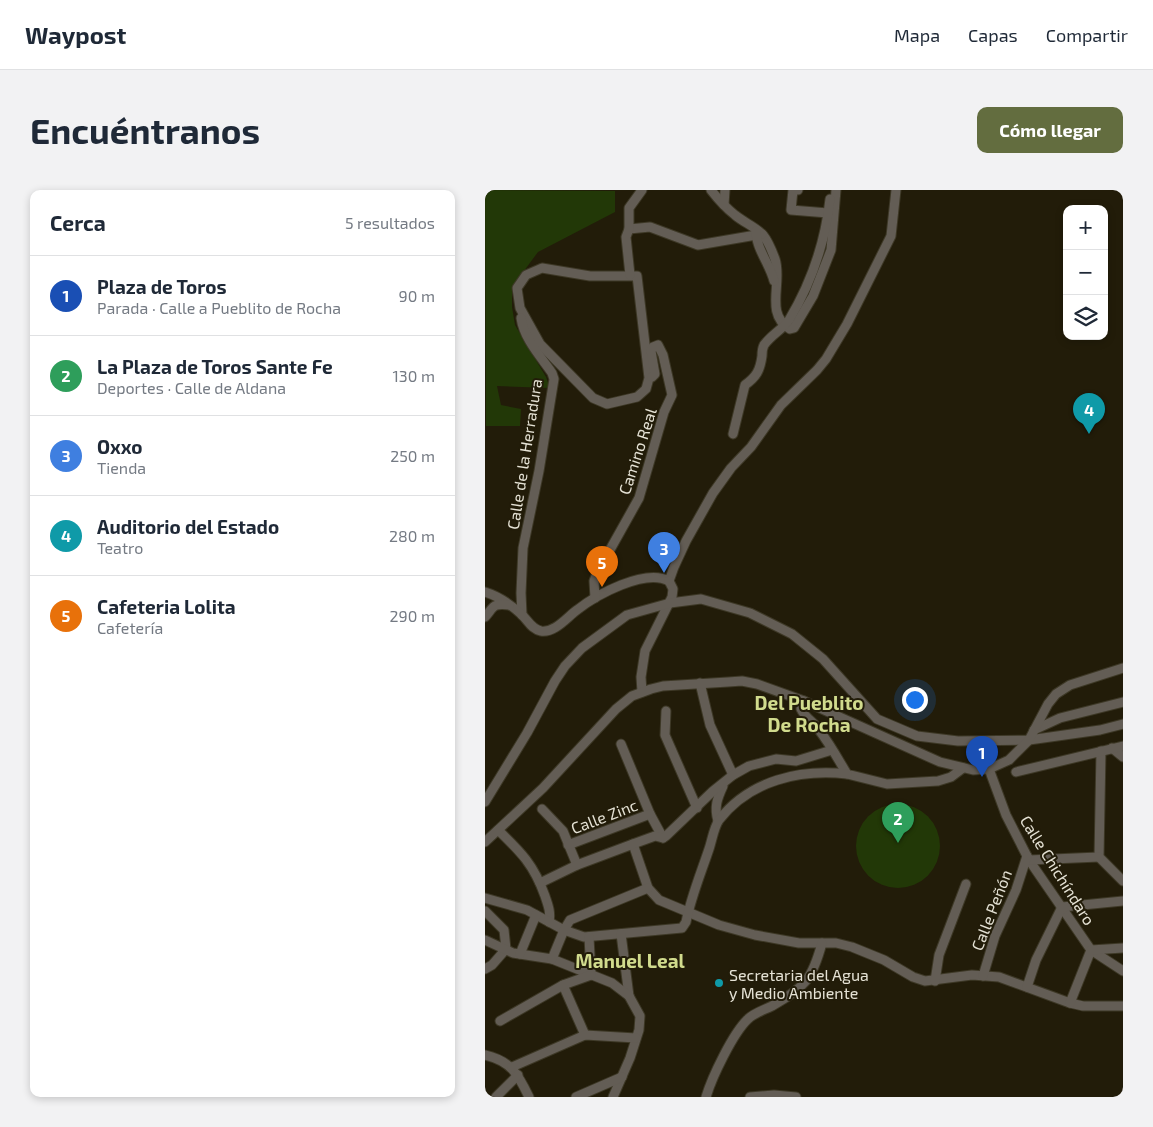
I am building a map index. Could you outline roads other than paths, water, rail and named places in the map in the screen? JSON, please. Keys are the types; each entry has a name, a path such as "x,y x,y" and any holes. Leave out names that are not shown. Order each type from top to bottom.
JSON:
{"street":[{"path":"520,308 540,344 599,402 607,404 637,397 646,389 649,378 637,276 630,276 626,237 629,229 629,208 641,190"},
{"path":"711,190 734,214 758,233 775,261 778,276 775,286 775,300 779,319 784,326 790,329 794,328 813,296 825,269 831,250 836,190"},
{"path":"725,190 725,205"},
{"path":"798,190 793,190 791,210 828,213"},
{"path":"733,434 745,385 756,378 761,368 763,347 793,314 812,276 821,248 831,190"},
{"path":"669,581 686,541 726,474 751,447 781,405 826,359 847,324 891,236 896,190"},
{"path":"629,229 650,227 698,245 758,233"},
{"name":"Calle de la Herradura","path":"522,615 523,548 539,470 554,379 553,373 528,338 522,326 517,288 526,276 542,268 590,276 630,276"},
{"name":"Camino Real","path":"595,598 597,573 639,498 664,412 672,395 663,356 658,345 653,347 651,351 655,374 649,378"},
{"path":"485,592 498,596 522,615 529,624 542,631 550,630 609,590 650,577 663,578 669,581 673,589 670,603 645,651 641,692"},
{"path":"485,802 565,666 582,648 627,615 670,603 701,599 750,613 792,634 823,659 877,719 917,736 957,741 1029,740 1100,730 1123,724"},
{"path":"485,617 494,606 500,604 510,606"},
{"path":"485,842 543,788 616,709 632,696 663,686 742,681 757,684 804,701 940,762 973,770 989,769 1009,760 1029,740 1048,704 1056,694 1077,682 1123,668"},
{"path":"700,684 711,725 733,775"},
{"path":"804,701 801,709 803,715 814,723 847,774"},
{"path":"1034,730 1060,718 1123,702"},
{"path":"666,711 665,735 697,808"},
{"path":"621,744 663,838"},
{"path":"1017,772 1123,746"},
{"path":"1112,748 1123,757"},
{"path":"663,838 733,775 749,766 765,761 796,761 832,750"},
{"path":"1101,751 1099,857 1123,882"},
{"path":"485,898 504,902 584,938 682,928 686,922 718,821 744,796 774,781 792,775 825,772 847,774 887,784 938,781 951,777 963,768"},
{"name":"Calle Chichíndaro","path":"989,769 1005,816 1028,858 1091,950 1123,971"},
{"path":"718,821 715,810 716,801 724,783"},
{"path":"542,809 563,831 577,865"},
{"name":"Calle Zinc","path":"568,846 651,814"},
{"path":"498,830 523,855 535,871 551,912 549,922"},
{"path":"540,884 577,865 633,844 655,836 663,838"},
{"path":"633,844 648,888 659,900 719,926 799,943 836,943 852,947 884,960 913,977 925,981 972,975 999,977 1069,1003 1083,1006 1123,1006"},
{"path":"1028,858 1099,857"},
{"name":"Calle Peñón","path":"983,976 995,936 1028,858"},
{"path":"935,981 939,955 965,884"},
{"path":"552,959 570,920 648,888"},
{"path":"1027,987 1036,960 1062,907 1123,902"},
{"path":"485,911 504,930 506,949 492,965 485,968"},
{"path":"520,954 536,915"},
{"path":"613,1097 639,1030 639,1016 629,996 621,934"},
{"path":"589,937 591,975"},
{"path":"485,940 513,954 552,959 612,983 629,996"},
{"path":"706,1097 727,1049 748,1019 787,997 807,982 816,966 822,943"},
{"path":"1069,1003 1091,950 1123,948"},
{"path":"500,1021 563,985 591,975"},
{"path":"563,985 585,1035"},
{"path":"511,1067 585,1035 637,1038"},
{"path":"485,1055 496,1058 511,1067 519,1075 529,1097"},
{"path":"496,1097 519,1075"},
{"path":"576,1097 622,1077"},
{"path":"750,1097 796,1097"}],"place":[{"name":"Auditorio del Estado","path":"1089,434"},
{"name":"Oxxo","path":"664,573"},
{"name":"Cafeteria Lolita","path":"602,587"},
{"name":"Plaza de Toros","path":"982,777"},
{"name":"La Plaza de Toros Sante Fe","path":"898,843"},
{"name":"Secretaria del Agua y Medio Ambiente","path":"719,983"}],"district":[{"name":"Del Pueblito De Rocha","path":"809,713"},
{"name":"Manuel Leal","path":"630,960"}]}
